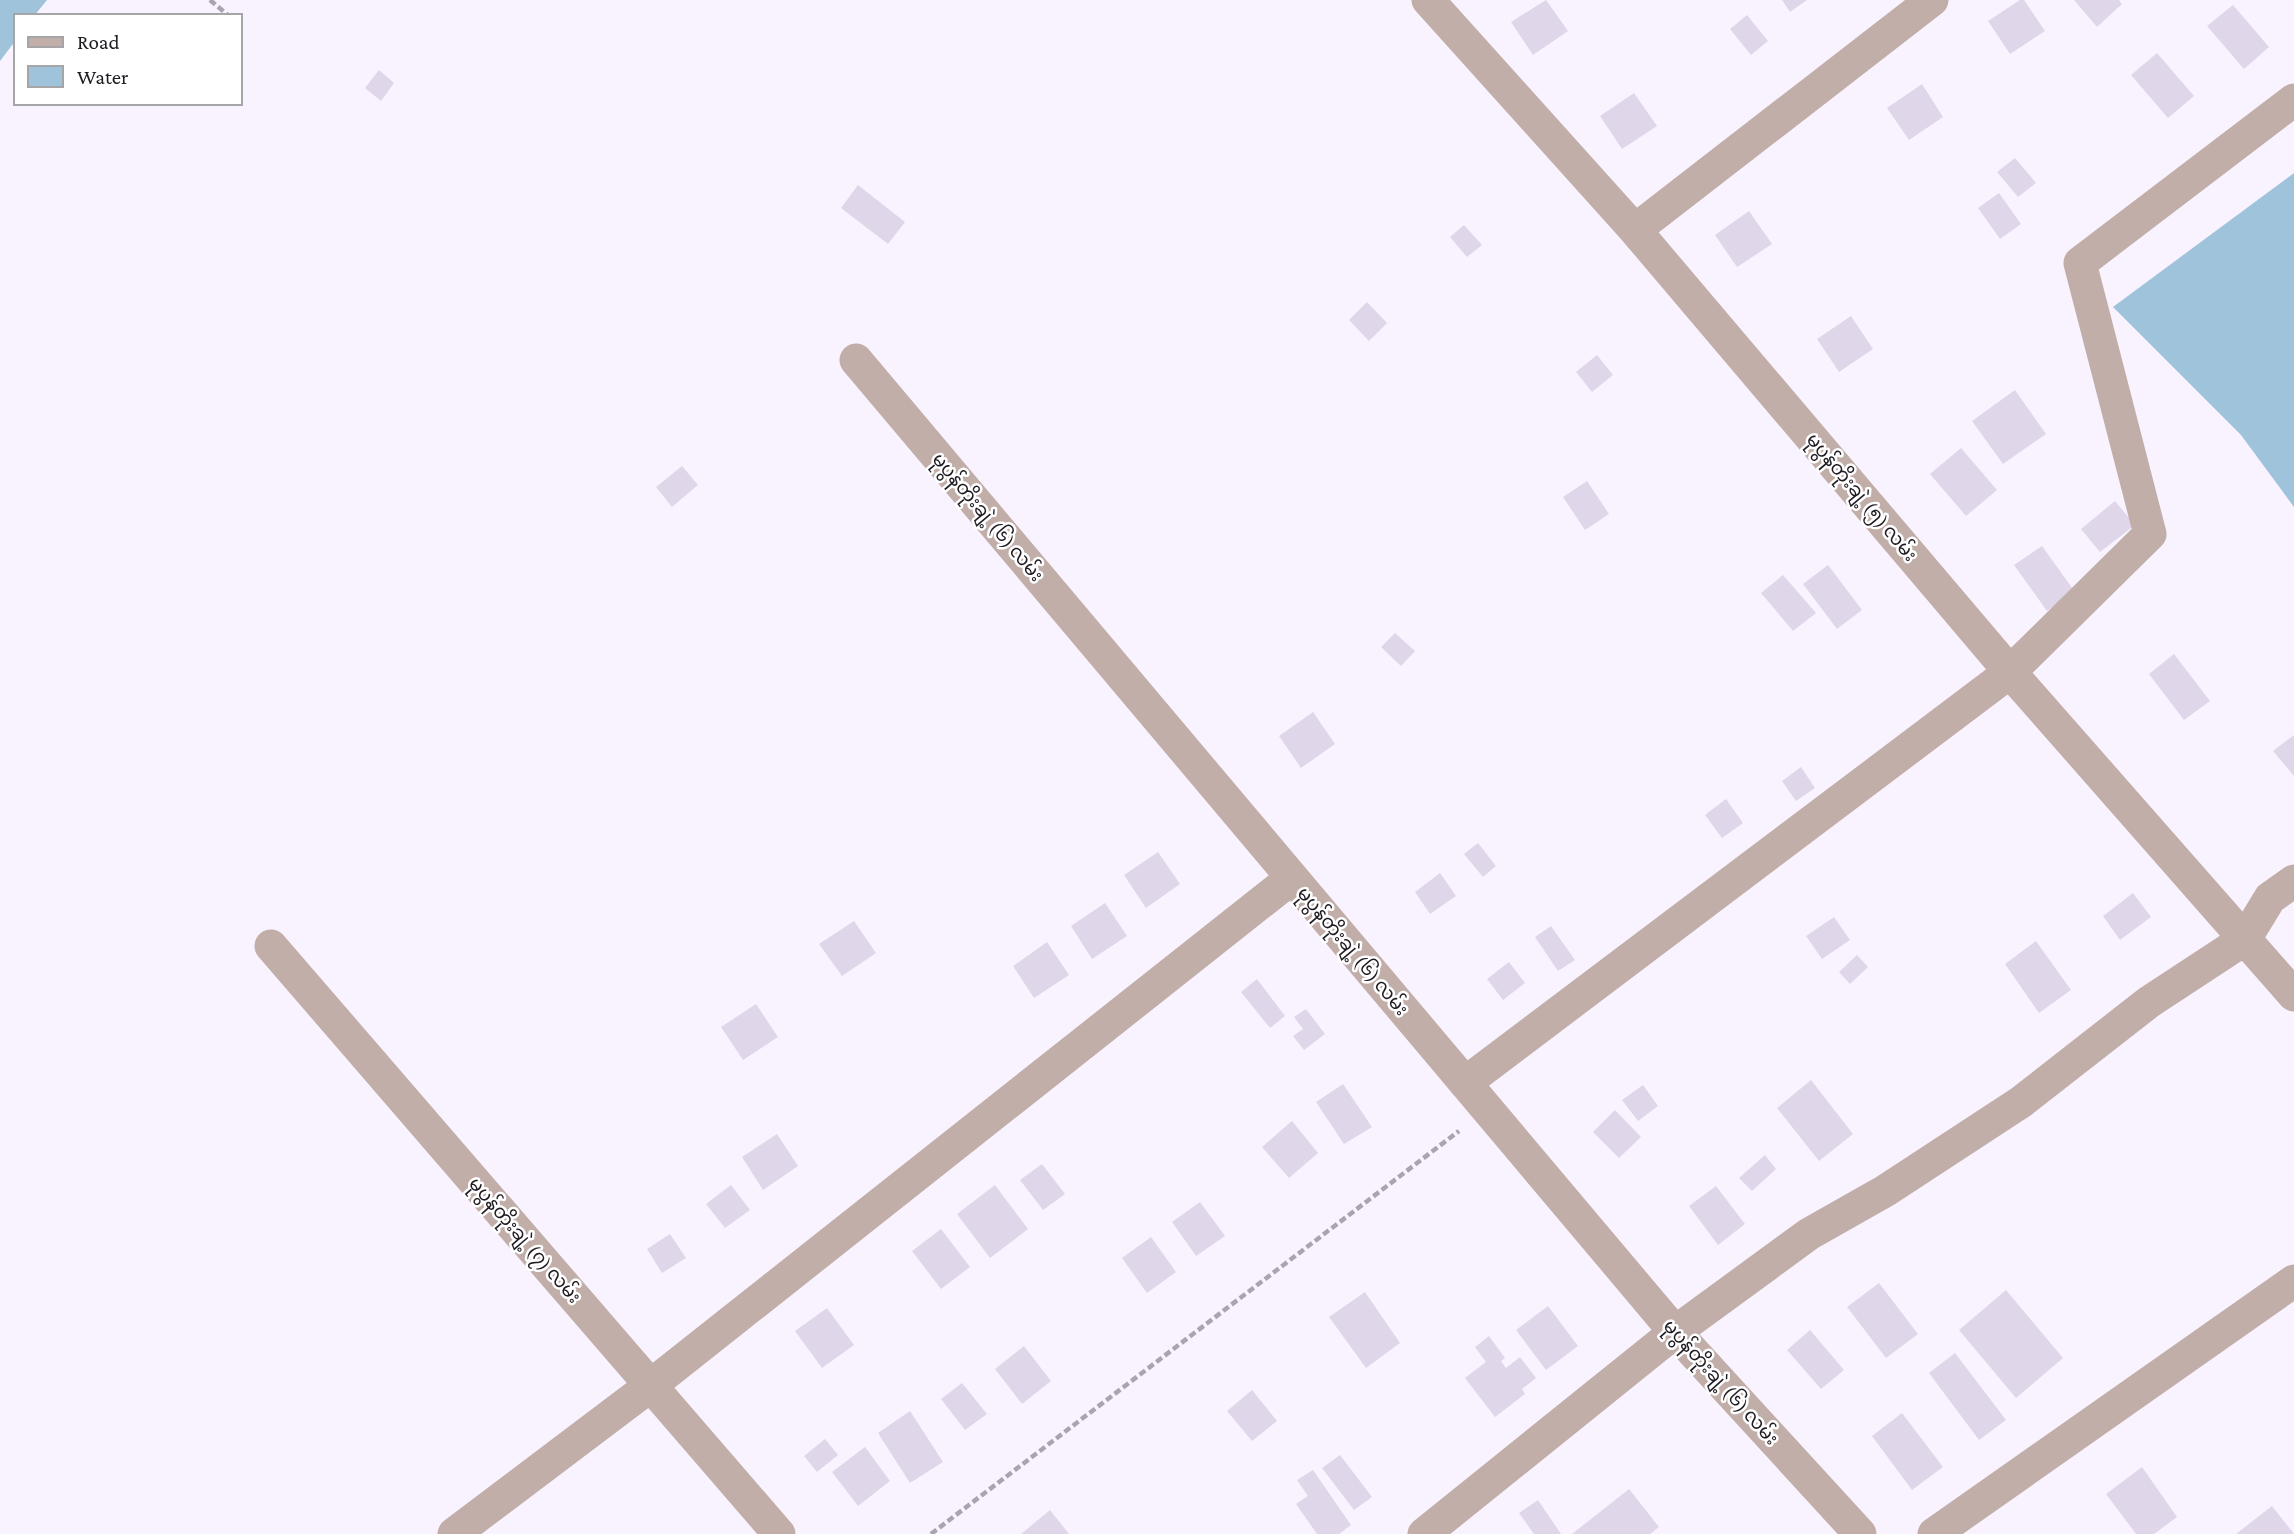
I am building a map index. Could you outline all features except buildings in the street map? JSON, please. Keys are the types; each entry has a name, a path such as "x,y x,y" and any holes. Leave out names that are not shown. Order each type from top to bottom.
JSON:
{"street":[{"name":"မုပွန်တိုးချဲ့ (၅) လမ်း","path":"1428,0 1635,230 2010,672 2294,995"},
{"path":"1635,230 1932,0"},
{"path":"1465,1083 2010,672 2150,534 2080,263 2294,100"},
{"name":"မုပွန်တိုးချဲ့ (၆) လမ်း","path":"856,360 1675,1332 1860,1534"},
{"path":"454,1534 650,1385 1292,878"},
{"path":"1424,1534 1675,1332 1809,1234 1885,1191 2021,1102 2150,1002 2245,939 2270,898 2294,881"},
{"name":"မုပွန်တိုးချဲ့ (၇) လမ်း","path":"271,946 779,1534"},
{"path":"1934,1534 2294,1281"}],"path":[{"path":"210,0 227,14"},
{"path":"931,1534 1414,1168 1486,1109"}],"water":[{"path":"0,0 47,0 36,14 14,14 14,43 0,61"},
{"path":"2294,173 2294,507 2241,435 2113,307"}]}
